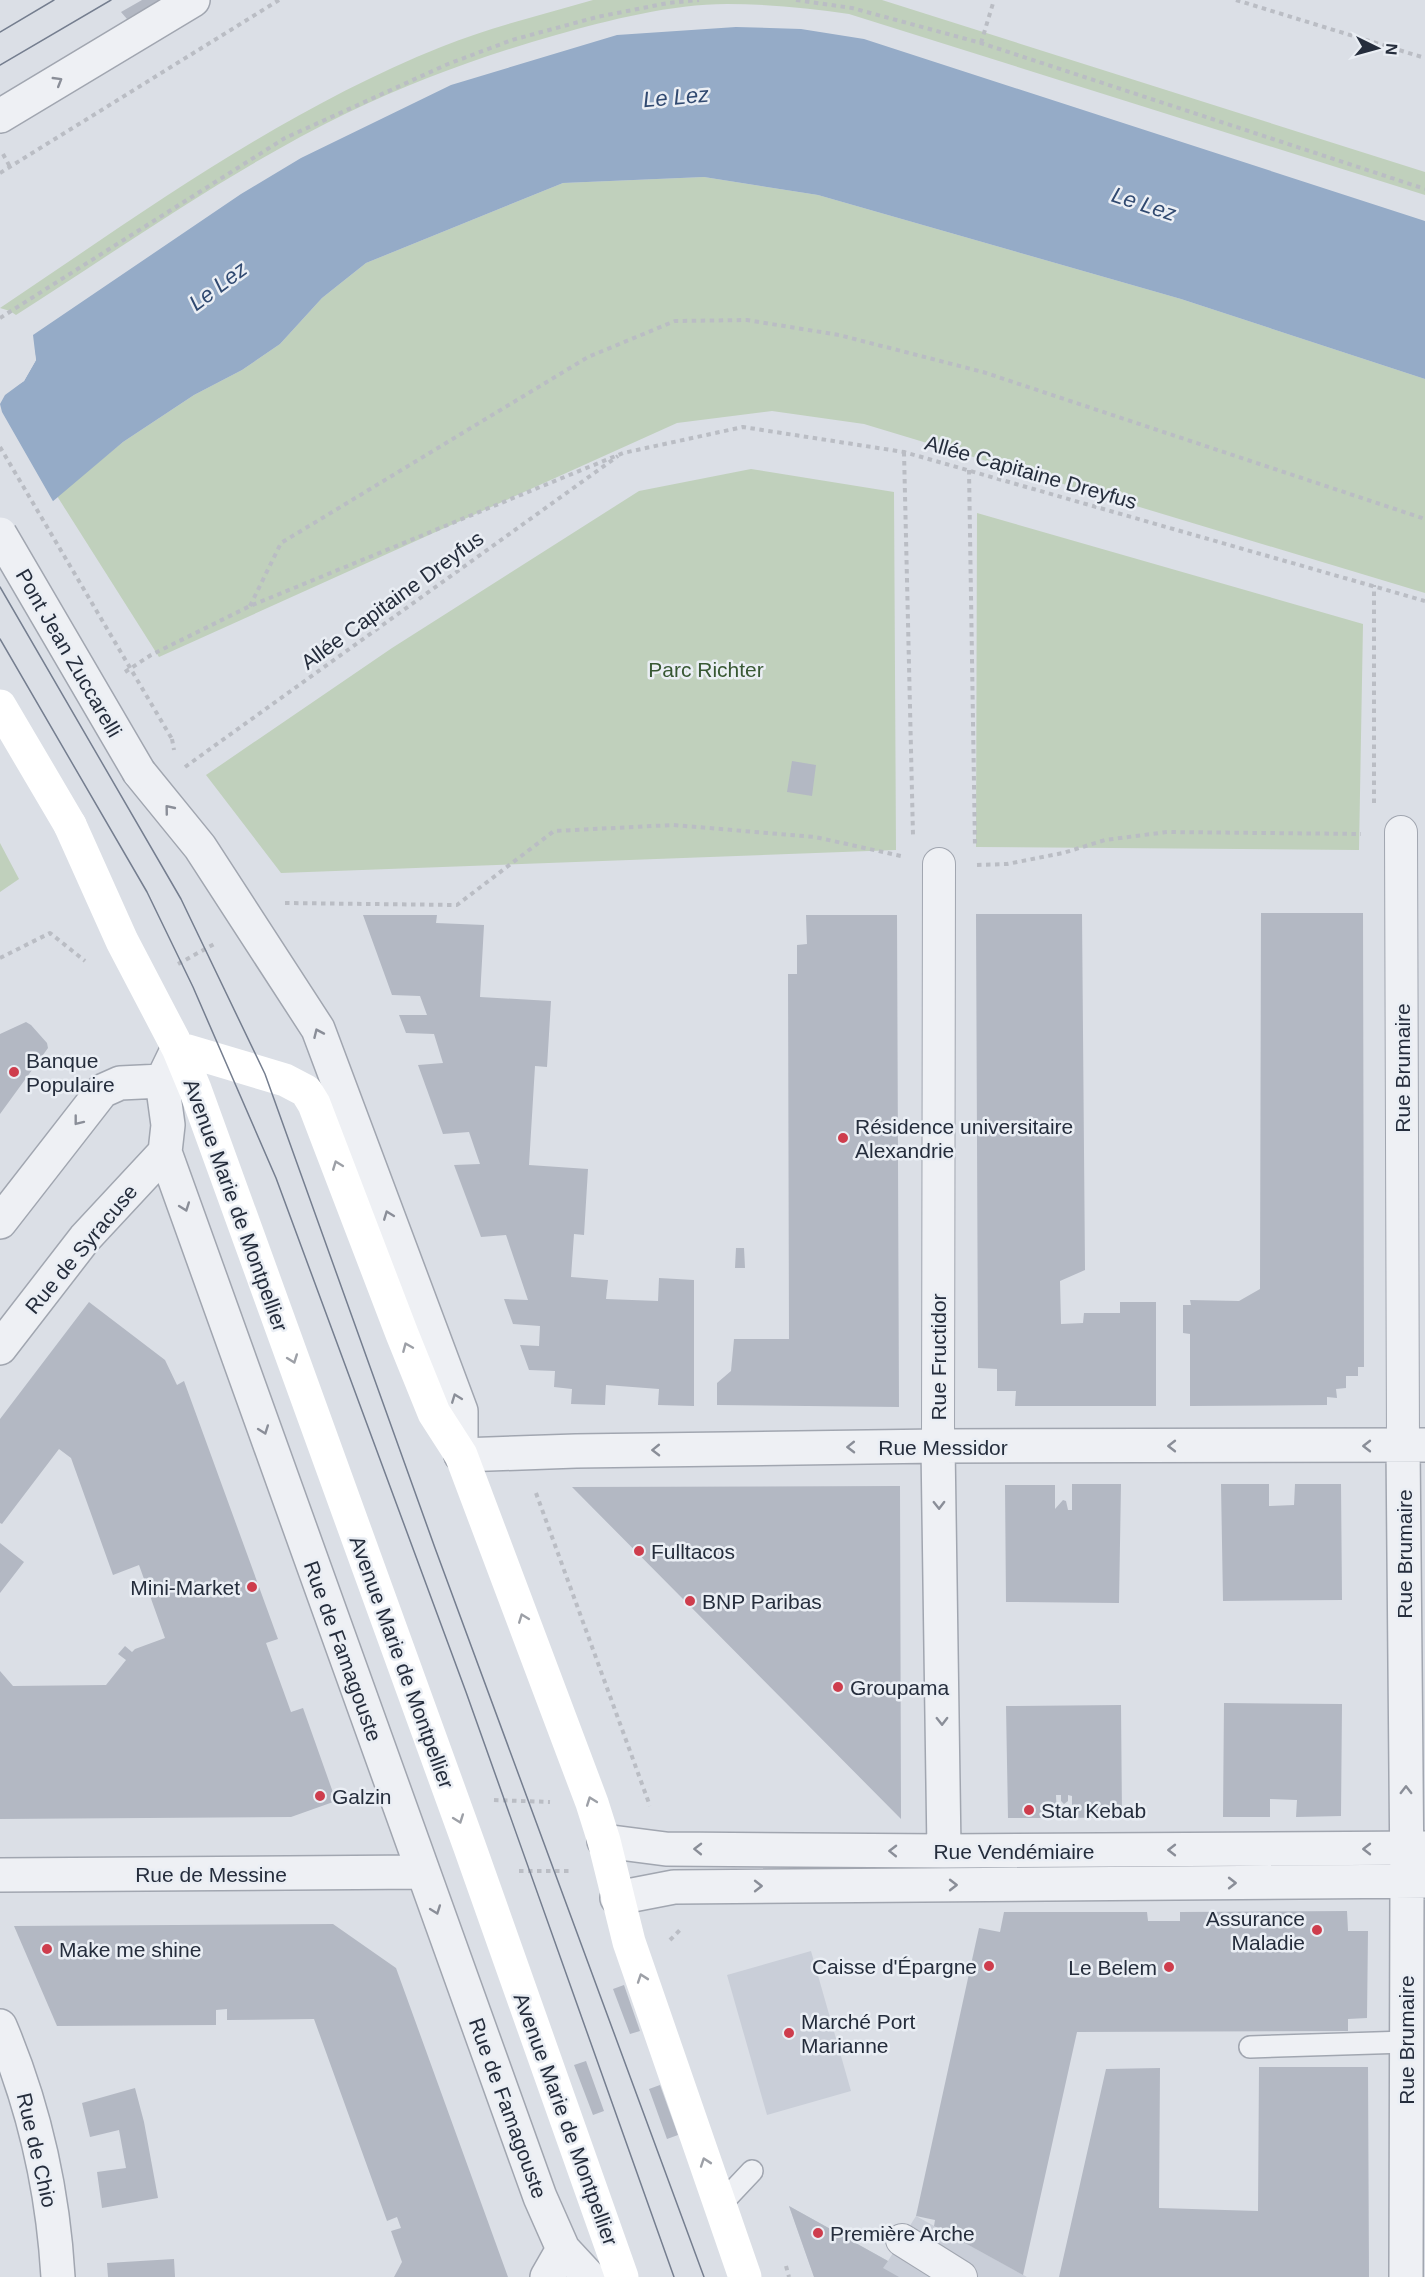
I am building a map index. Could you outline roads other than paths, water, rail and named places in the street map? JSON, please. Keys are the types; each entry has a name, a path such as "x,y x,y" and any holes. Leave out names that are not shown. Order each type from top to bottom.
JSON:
{"main road":[{"name":"Avenue Marie de Montpellier","path":"0,706 70,825 122,941 178,1048 199,1100 622,2277"},
{"name":"Avenue Marie de Montpellier","path":"178,1048 285,1080 306,1091 314,1104 434,1413 461,1455 592,1803 604,1840 629,1942 745,2277"}],"street":[{"path":"0,116 193,0"},
{"name":"Pont Jean Zuccarelli","path":"0,534 139,772"},
{"name":"Avenue Marie de Montpellier","path":"139,772 200,846 262,914 318,1029 461,1411 461,1455"},
{"name":"Rue Brumaire","path":"1387,833 1414,1445 1416,1882 1406,2043 1406,2277"},
{"name":"Rue Fructidor","path":"926,861 944,1851"},
{"path":"0,1222 102,1091 120,1083 162,1081 178,1048"},
{"name":"Rue de Famagouste","path":"162,1081 168,1125 165,1152 422,1872 540,2197 563,2249 589,2277"},
{"name":"Rue de Syracuse","path":"0,1347 85,1238 165,1152"},
{"name":"Rue Messidor","path":"461,1455 938,1446 1414,1445"},
{"name":"Rue Vendémiaire","path":"604,1840 666,1849 944,1851 1416,1849"},
{"name":"Rue de Messine","path":"0,1875 422,1872"},
{"name":"Rue Vendémiaire","path":"617,1898 674,1887 1416,1882"},
{"name":"Rue de Chio","path":"0,2026 29,2106 43,2163 56,2238 58,2277"},
{"path":"902,2240 961,2277"},
{"path":"548,2277 563,2249"}],"lane":[{"path":"1251,2047 1406,2043"},
{"path":"719,2206 752,2171"}],"water":[{"name":"Le Lez","path":"736,27 801,29 864,39 1425,221 1425,379 1181,299 818,195 704,177 563,183 366,263 322,298 280,344 242,370 194,395 123,442 0,546 0,396 24,381 36,360 33,335 241,194 301,158 451,85 617,35"}],"tram line":[{"path":"0,32 54,0"},
{"path":"0,65 111,0"},
{"path":"0,587 181,899 265,1074 435,1548 704,2277"},
{"path":"0,639 147,892 193,987 276,1178 466,1692 674,2277"}],"place":[{"name":"Banque Populaire","path":"14,1072"},
{"name":"Résidence universitaire Alexandrie","path":"843,1138"},
{"name":"Fulltacos","path":"639,1551"},
{"name":"Mini-Market","path":"252,1587"},
{"name":"BNP Paribas","path":"690,1601"},
{"name":"Groupama","path":"838,1687"},
{"name":"Galzin","path":"320,1796"},
{"name":"Star Kebab","path":"1029,1810"},
{"name":"Assurance Maladie","path":"1317,1930"},
{"name":"Make me shine","path":"47,1949"},
{"name":"Caisse d'Épargne","path":"989,1966"},
{"name":"Le Belem","path":"1169,1967"},
{"name":"Marché Port Marianne","path":"789,2033"},
{"name":"Première Arche","path":"818,2233"}],"park label":[{"name":"Parc Richter","path":"706,669"}]}
